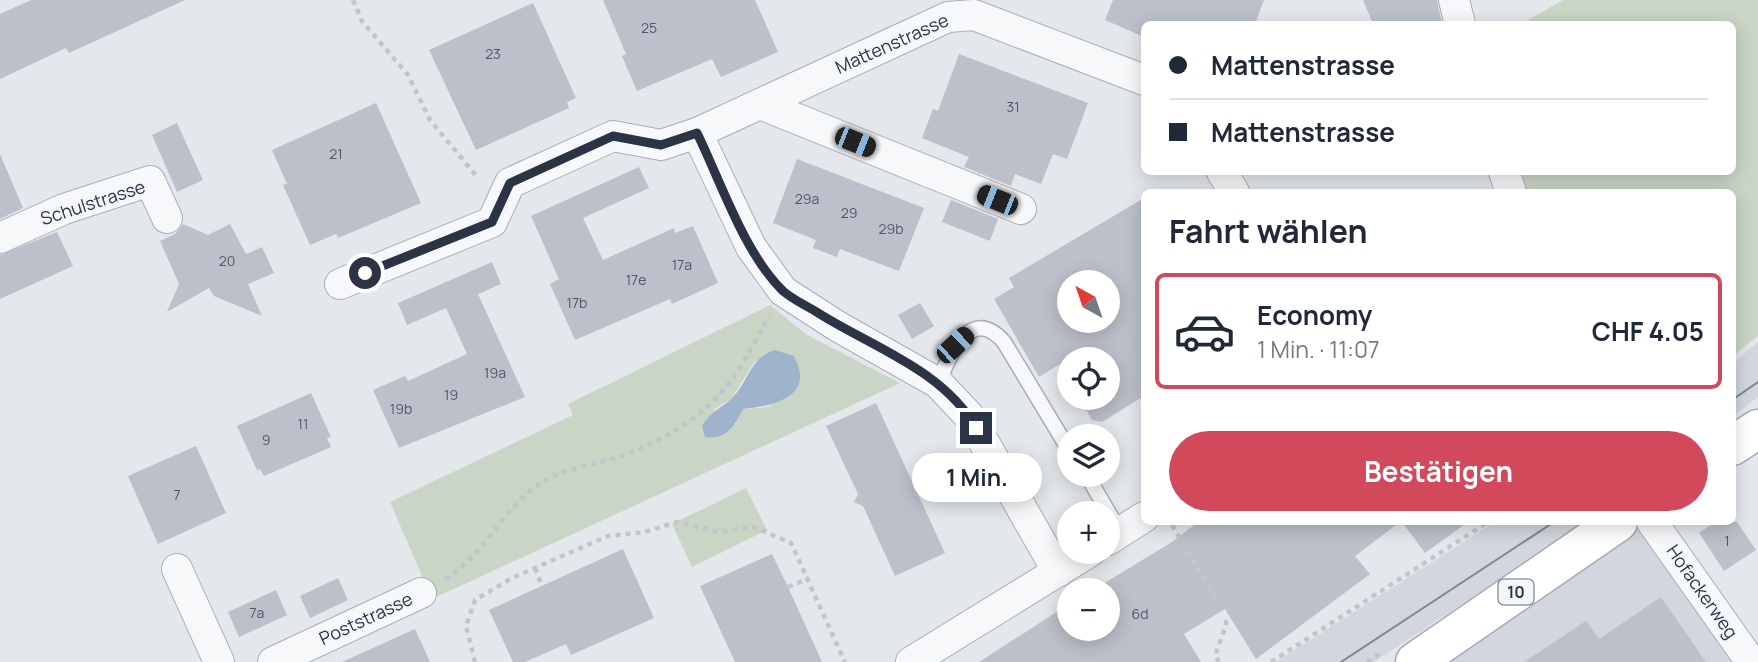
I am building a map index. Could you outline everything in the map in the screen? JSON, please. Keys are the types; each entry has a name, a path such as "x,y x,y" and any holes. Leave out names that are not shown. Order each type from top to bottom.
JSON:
{"main road":[{"path":"1736,443 1758,429"},
{"name":"10","path":"1401,655 1613,525"}],"street":[{"path":"1454,0 1459,21"},
{"name":"Mattenstrasse","path":"340,284 492,222 510,183 613,136 661,145 697,133 948,17 974,15 1141,79"},
{"path":"760,104 1021,209"},
{"path":"697,133 751,247 783,291 838,326 939,383 969,416 1058,572"},
{"name":"Schulstrasse","path":"0,237 64,209 150,181 167,218"},
{"name":"Hofackerweg","path":"1655,525 1751,662"},
{"path":"911,662 1071,564"},
{"path":"177,569 219,662"},
{"name":"Poststrasse","path":"272,662 421,593"}],"lane":[{"path":"939,383 955,345 983,327 994,331 1004,342 1057,430"},
{"path":"1095,487 1124,530"}],"path":[{"path":"353,0 362,22 408,75 430,120 500,204"},
{"path":"421,593 460,570 529,492 560,471 589,466 657,441 703,409 733,378 783,291"},
{"path":"475,662 467,626 475,600 535,568 608,536 645,532 677,522 718,533 754,527 791,542 845,662"},
{"path":"1172,525 1214,597"},
{"path":"1271,662 1483,525"},
{"path":"535,568 542,586"},
{"path":"788,587 809,578"},
{"path":"1219,662 1215,656 1226,625 1226,616"},
{"path":"1367,662 1401,655"}],"shaded area":[{"path":"1758,342 1758,397 1736,414 1736,360"},
{"path":"1490,525 1582,525 1374,662 1276,662"},
{"path":"1614,525 1654,525 1751,662 1415,662"}],"green space":[{"path":"1563,0 1758,0 1758,336 1736,354 1736,189 1525,189 1519,175 1736,175 1736,21 1526,21"},
{"path":"770,305 807,335 900,383 432,599 390,502 573,415 568,404","holes":["755,361 798,364 799,384 769,407 743,409 735,425 713,410 731,399"]},
{"path":"746,488 767,530 692,567 672,524"}],"water":[{"path":"775,350 794,356 800,381 795,390 778,402 743,409 737,421 724,434 705,437 702,426 705,421 731,399 754,365"}],"building":[{"path":"31,0 185,0 69,53 66,48 0,79 0,14"},
{"path":"603,0 755,0 778,52 721,77 712,59 637,91 622,56 626,54"},
{"path":"1113,0 1264,0 1256,21 1141,21 1141,36 1105,20"},
{"path":"1363,0 1437,0 1441,21 1372,21"},
{"path":"533,3 576,98 567,102 569,108 476,150 429,50"},
{"path":"959,54 1088,103 1067,159 1053,154 1041,184 1015,174 1011,186 964,167 969,157 922,138 933,109 938,111"},
{"path":"376,103 421,203 338,238 336,234 310,245 283,185 287,184 272,150"},
{"path":"177,123 203,180 177,192 152,135"},
{"path":"0,154 23,208 0,219"},
{"path":"797,159 924,208 899,271 840,249 837,257 813,248 816,240 773,223"},
{"path":"639,167 649,188 583,218 603,260 674,228 675,233 693,226 718,283 672,304 670,299 575,340 550,284 559,279 531,216"},
{"path":"951,200 998,219 990,241 942,222"},
{"path":"1141,200 1141,398 1102,422 1092,420 1086,410 1120,410 1120,347 1057,347 1057,366 1039,377 994,299 1014,287 1009,278"},
{"path":"183,224 208,235 230,224 246,254 262,247 274,273 248,284 262,316 214,296 209,288 167,312 179,284 160,241 175,234"},
{"path":"57,232 73,266 0,299 0,255"},
{"path":"492,262 501,284 478,294 525,397 399,448 373,390 405,376 408,381 467,354 446,308 407,325 398,303"},
{"path":"920,303 934,326 912,339 898,315"},
{"path":"311,393 331,437 327,438 331,447 264,476 260,469 257,470 237,426"},
{"path":"876,403 945,553 895,576 863,506 854,502 858,494 826,426"},
{"path":"196,446 226,513 158,544 128,476"},
{"path":"1737,522 1756,550 1724,571 1699,533 1711,525 1736,525"},
{"path":"1194,525 1396,525 1355,556 1370,574 1256,659 1225,609 1184,634 1201,662 979,662 1057,612 1057,641 1120,641 1120,578 1113,578 1172,542"},
{"path":"1404,525 1464,525 1425,553"},
{"path":"623,549 654,618 571,655 566,644 525,662 513,662 489,610"},
{"path":"772,554 822,662 735,662 700,586"},
{"path":"338,578 348,600 310,618 300,596"},
{"path":"276,590 287,615 239,637 228,612"},
{"path":"1661,597 1706,662 1524,662 1586,621 1599,639"},
{"path":"415,629 430,662 342,662"}],"tram line":[{"path":"1736,397 1758,382"},
{"path":"1341,662 1549,525"}],"route":[{"path":"365,273 492,222 510,183 613,136 661,145 697,133 751,247 783,291 838,326 939,383 969,416 976,428"}]}
